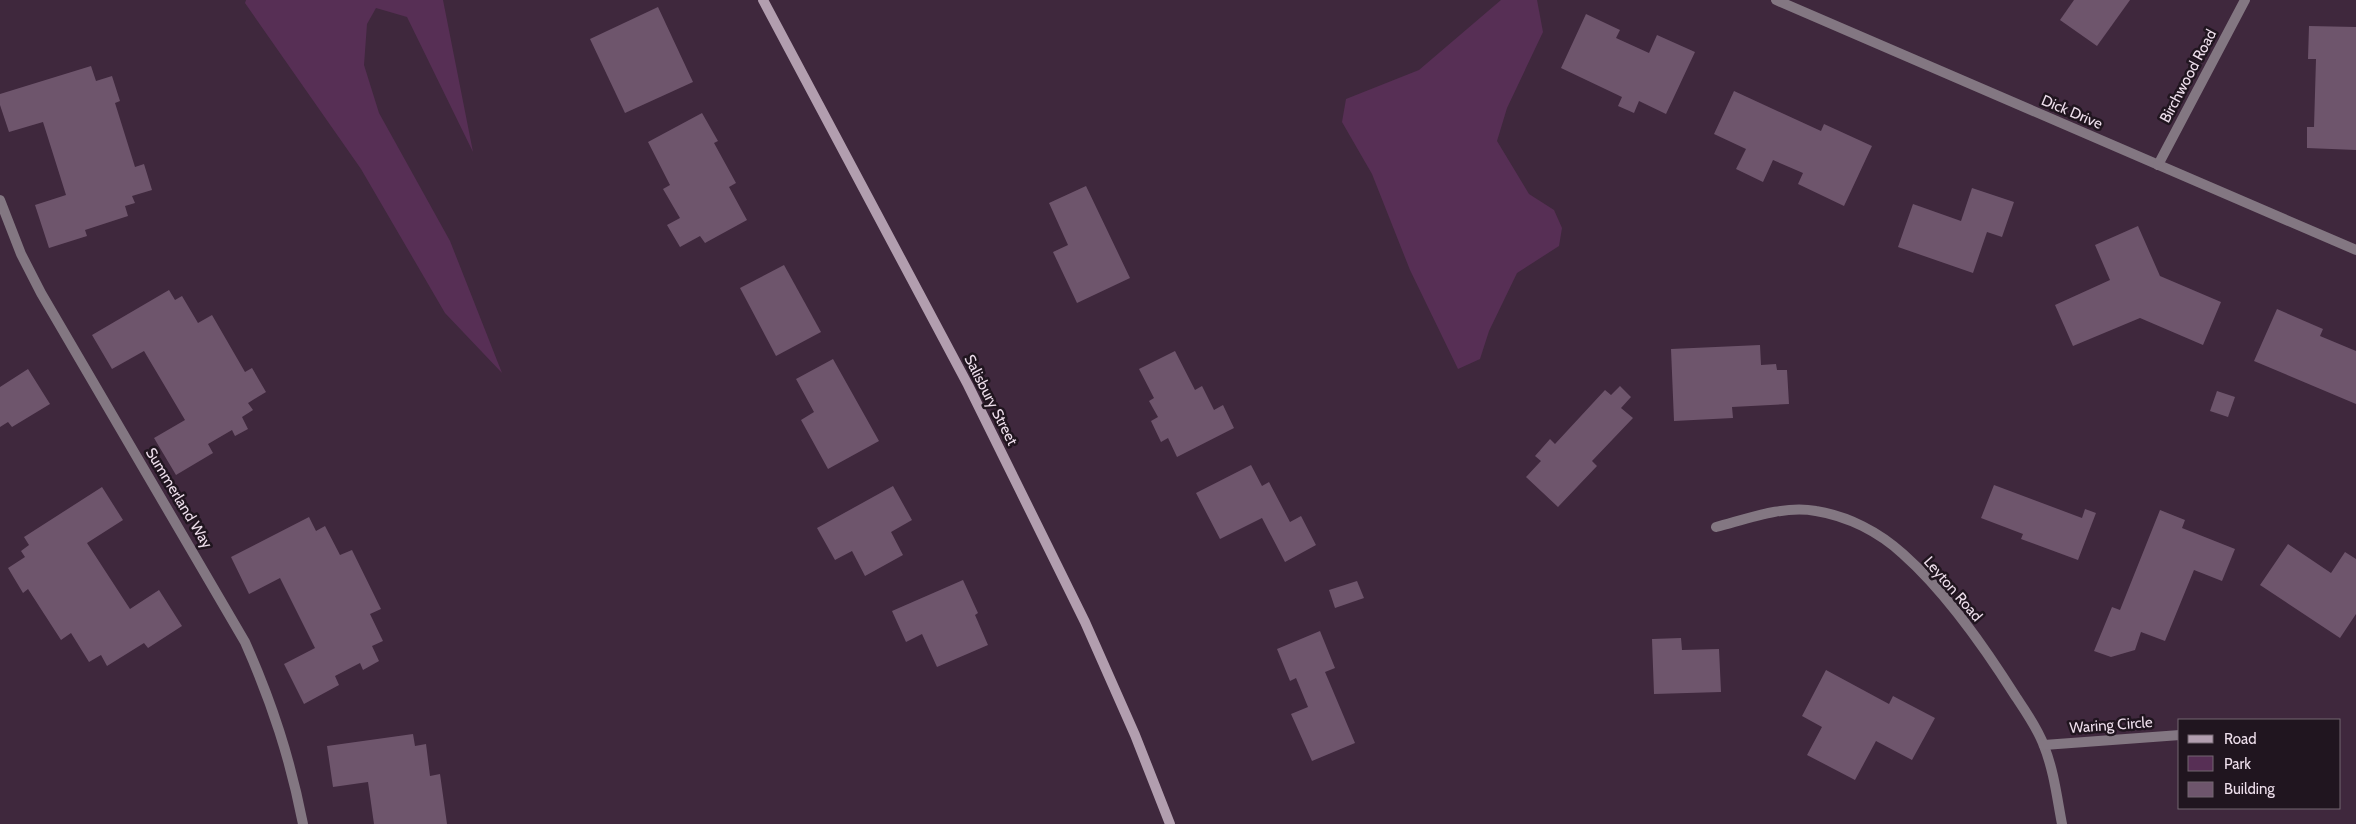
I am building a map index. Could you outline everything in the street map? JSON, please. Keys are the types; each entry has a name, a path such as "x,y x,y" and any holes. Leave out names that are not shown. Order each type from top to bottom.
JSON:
{"main road":[{"name":"Salisbury Street","path":"763,0 968,385 1081,613 1135,735 1170,824"}],"street":[{"name":"Dick Drive","path":"1776,0 2356,250"},
{"name":"Birchwood Road","path":"2158,166 2245,0"},
{"name":"Summerland Way","path":"0,200 21,254 41,293 245,642 270,700 290,760 303,824"},
{"name":"Leyton Road","path":"1716,527 1788,509 1815,510 1845,518 1874,532 1903,554 1938,591 1972,633 2001,673 2044,745 2053,774 2062,824"},
{"name":"Waring Circle","path":"2044,745 2178,735"}],"green space":[{"path":"246,0 443,0 473,152 407,17 376,8 367,24 364,65 379,113 450,241 502,373 445,313 361,169 245,3"},
{"path":"1501,0 1537,0 1543,32 1507,108 1497,141 1529,194 1554,210 1562,228 1559,246 1517,273 1489,331 1480,359 1458,369 1410,270 1372,174 1342,122 1346,99 1419,70"}],"building":[{"path":"2074,0 2130,0 2097,46 2060,20"},
{"path":"658,7 693,82 625,113 590,39"},
{"path":"1586,14 1620,30 1616,38 1649,53 1657,35 1695,52 1666,114 1639,101 1634,113 1618,106 1622,97 1561,68"},
{"path":"2309,26 2356,27 2356,150 2307,148 2307,127 2314,127 2316,59 2308,59"},
{"path":"91,66 96,81 112,76 120,101 115,103 135,167 144,164 152,190 132,196 135,203 125,206 128,216 85,230 87,236 49,248 35,205 66,195 43,122 9,132 0,105 0,94"},
{"path":"1734,91 1821,131 1824,124 1872,146 1844,206 1798,184 1803,173 1773,160 1763,182 1736,169 1746,149 1714,134"},
{"path":"702,113 718,141 714,143 736,183 729,187 747,220 705,243 700,236 680,247 667,225 680,218 663,189 670,185 648,142"},
{"path":"1086,186 1130,278 1077,303 1053,252 1068,245 1049,203"},
{"path":"1972,188 2014,202 2002,237 1987,232 1973,273 1898,247 1913,204 1961,221"},
{"path":"2138,226 2160,276 2221,302 2203,345 2140,318 2073,346 2055,305 2110,280 2095,245"},
{"path":"784,265 821,332 776,356 740,288"},
{"path":"169,290 175,300 182,296 198,323 212,315 245,372 252,368 266,392 248,403 253,410 242,417 248,429 235,436 232,430 208,444 213,453 176,475 154,438 185,420 144,351 112,369 92,335"},
{"path":"2277,309 2323,329 2320,336 2356,351 2356,404 2254,361"},
{"path":"1760,345 1761,365 1776,364 1777,370 1787,370 1789,404 1732,407 1733,418 1674,421 1671,349"},
{"path":"1175,351 1195,390 1202,386 1214,410 1223,405 1234,428 1177,457 1168,438 1161,442 1151,421 1158,417 1149,401 1154,398 1139,369"},
{"path":"833,359 879,441 828,469 801,420 814,412 796,379"},
{"path":"28,369 50,404 12,427 8,422 0,427 0,387"},
{"path":"1620,386 1631,397 1621,408 1633,418 1592,461 1597,466 1558,507 1526,477 1541,461 1535,456 1550,439 1555,444 1605,390 1611,395"},
{"path":"2217,391 2235,397 2228,417 2210,411"},
{"path":"1251,465 1262,486 1269,482 1290,522 1301,516 1316,545 1285,562 1262,518 1220,539 1196,493"},
{"path":"1994,485 2082,518 2085,509 2096,513 2078,560 2021,539 2023,534 1981,518"},
{"path":"893,486 912,520 891,532 903,555 865,576 852,551 835,560 817,528"},
{"path":"102,487 123,520 87,543 130,609 159,590 182,626 148,648 144,643 107,666 101,655 89,662 71,633 61,640 28,589 23,593 8,568 25,557 21,551 29,545 24,537"},
{"path":"2160,510 2185,520 2182,528 2235,549 2222,581 2194,570 2165,641 2141,632 2135,650 2111,657 2094,651 2112,607 2120,610"},
{"path":"309,517 316,531 325,526 340,555 352,550 381,609 370,614 383,641 372,646 379,661 363,670 360,663 335,676 339,685 304,704 284,664 315,648 280,578 249,594 231,557"},
{"path":"2288,544 2331,573 2345,552 2356,559 2356,614 2340,638 2260,585"},
{"path":"963,580 978,613 975,615 988,645 937,667 922,634 906,642 892,611"},
{"path":"1357,581 1364,598 1335,608 1329,590"},
{"path":"1320,631 1335,668 1325,672 1355,743 1312,761 1291,714 1308,707 1296,678 1290,681 1277,649"},
{"path":"1681,638 1682,650 1719,649 1721,692 1654,694 1652,639"},
{"path":"1826,670 1889,704 1893,696 1935,718 1912,760 1876,741 1855,780 1807,755 1822,727 1802,716"},
{"path":"413,734 415,746 426,744 430,776 440,774 447,824 374,824 368,782 333,787 327,746"}]}
